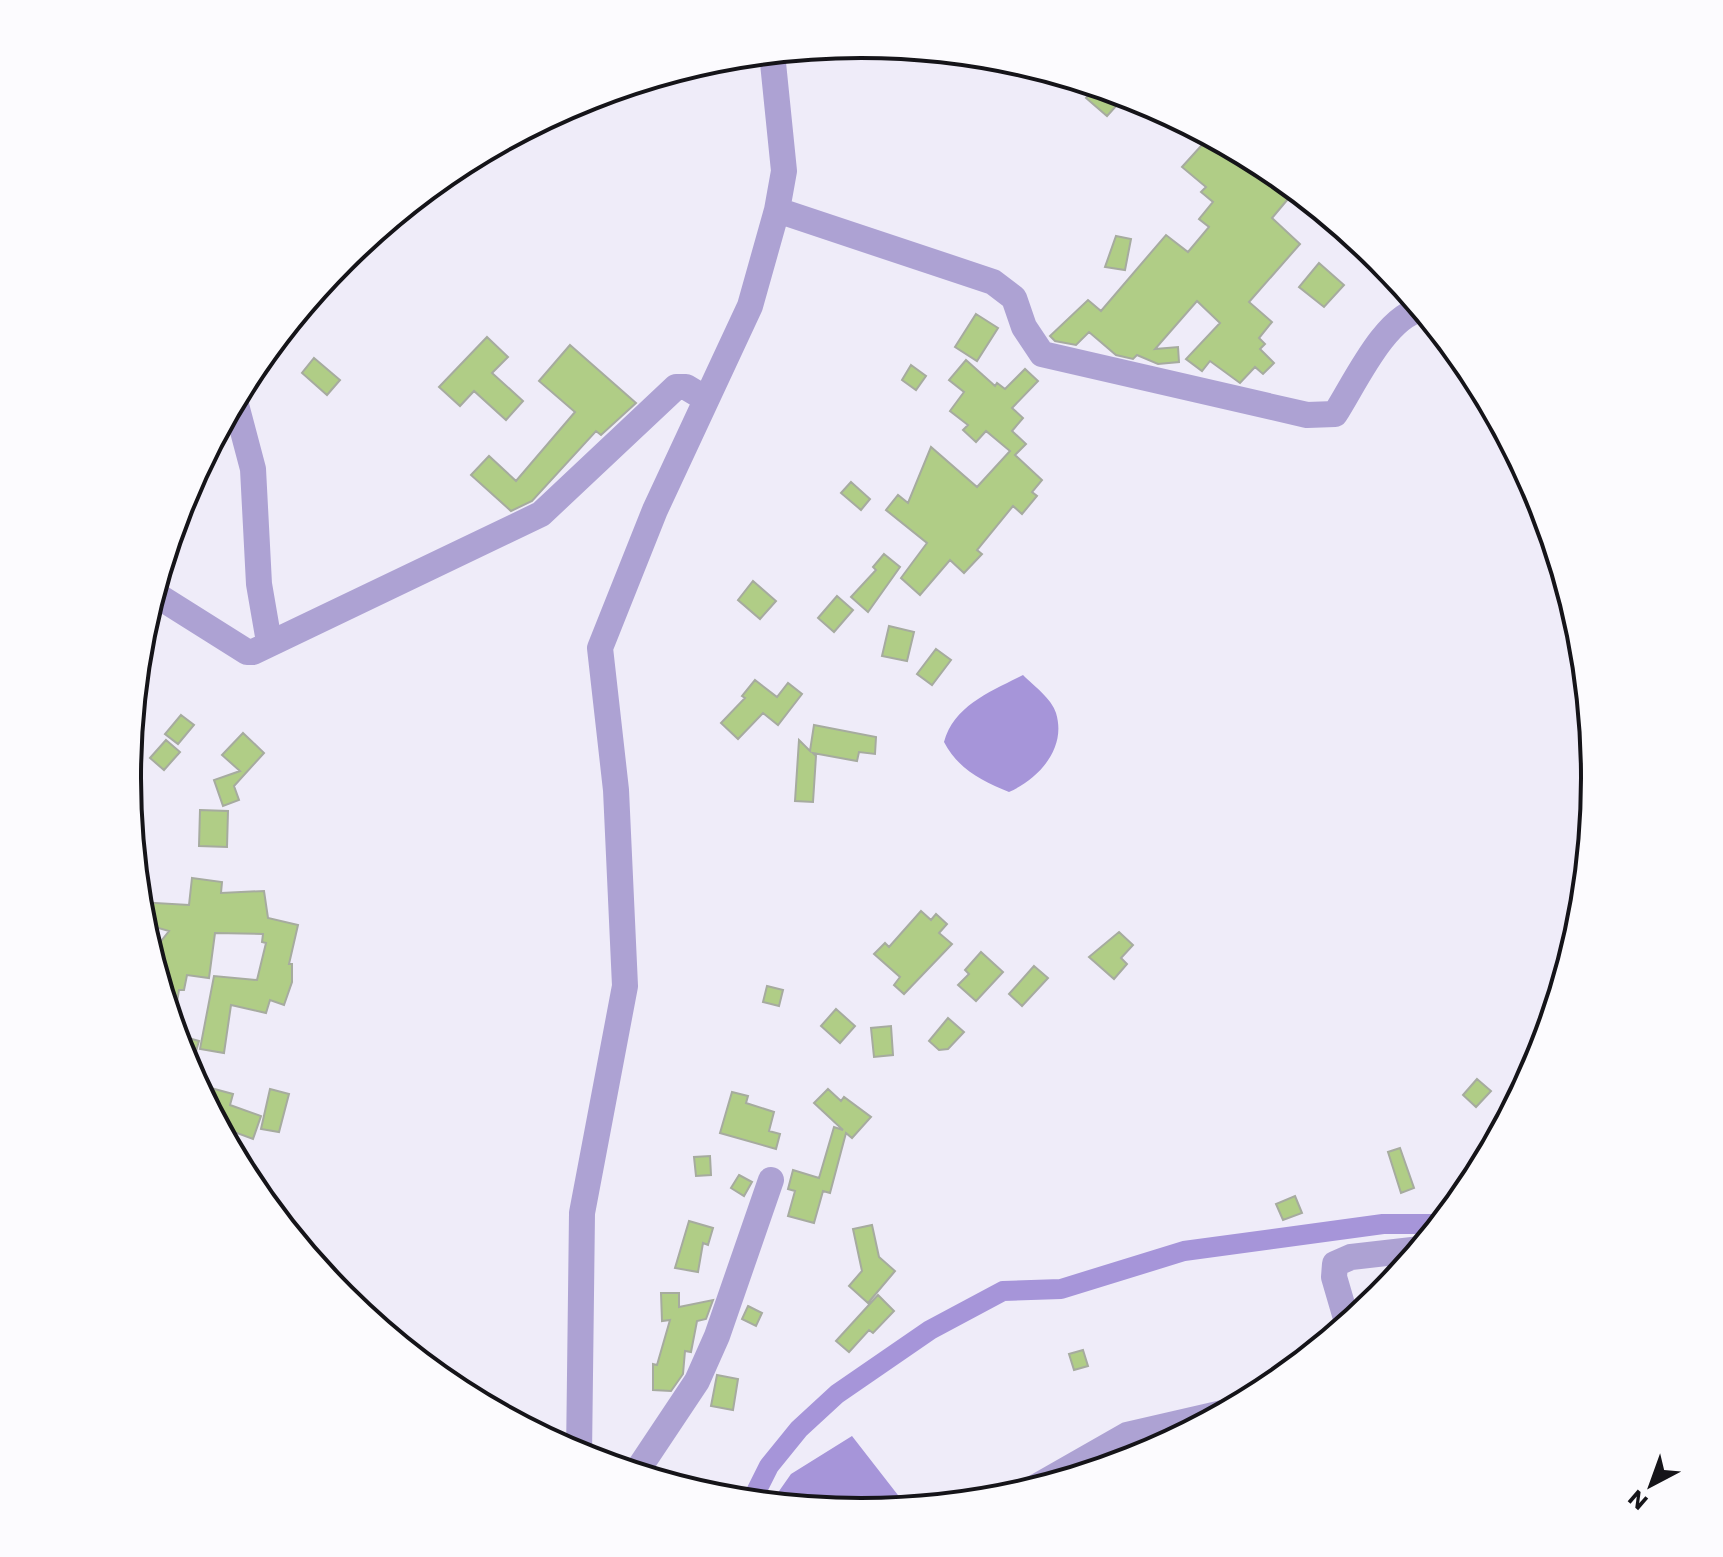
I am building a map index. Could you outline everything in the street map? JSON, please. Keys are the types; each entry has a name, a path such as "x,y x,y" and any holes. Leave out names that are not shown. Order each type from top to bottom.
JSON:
{"street":[{"path":"579,1441 582,1213 625,986 616,790 600,648 655,510 750,306 777,210 784,171 773,63"},
{"path":"777,210 993,282 1014,298 1024,327 1042,354 1307,415 1335,414 1386,333 1410,312"},
{"path":"164,600 247,652 541,514 676,387 686,387 706,399"},
{"path":"239,416 253,469 259,584 269,642"},
{"path":"641,1464 697,1381 717,1336 771,1180"},
{"path":"1344,1313 1334,1277 1335,1264 1351,1257 1406,1251"},
{"path":"1069,1468 1127,1435 1157,1435"}],"shaded area":[{"path":"1023,675 1054,708 1057,739 1054,750 1040,771 1009,792 972,773 956,760 944,742 956,718 965,709 987,693"},
{"path":"852,1436 900,1497 862,1499 777,1494 791,1474"}],"building":[{"path":"1089,95 1117,105 1107,116 1086,98"},
{"path":"1202,144 1288,198 1272,218 1300,244 1249,302 1272,322 1259,338 1265,344 1260,349 1274,363 1263,374 1255,367 1240,383 1210,361 1202,371 1186,359 1220,323 1197,301 1155,349 1178,347 1179,362 1158,364 1137,355 1133,359 1116,355 1089,332 1076,345 1055,341 1050,336 1088,300 1101,311 1166,235 1188,252 1209,227 1199,219 1213,202 1201,192 1206,187 1182,167"},
{"path":"1116,236 1131,239 1125,270 1105,267"},
{"path":"1319,263 1344,285 1324,307 1299,287"},
{"path":"976,314 998,328 977,361 955,347"},
{"path":"487,337 508,357 492,373 523,401 506,420 474,391 460,406 439,387"},
{"path":"570,345 636,403 601,435 596,431 532,501 511,511 471,475 489,456 516,481 575,412 539,381"},
{"path":"314,358 340,380 327,395 302,373"},
{"path":"966,360 995,386 997,383 1005,389 1025,369 1038,381 1012,408 1023,418 1012,431 1026,444 1015,455 1042,480 1032,492 1037,496 1022,514 1013,506 977,550 982,554 964,573 950,560 920,595 901,578 927,543 886,510 898,495 908,503 931,447 977,487 1010,451 986,431 976,442 963,430 968,425 950,411 964,392 949,380"},
{"path":"911,365 926,376 916,390 902,380"},
{"path":"851,482 870,499 861,510 841,493"},
{"path":"884,554 900,567 868,612 851,597 876,570 873,567"},
{"path":"753,581 776,601 760,619 738,600"},
{"path":"837,596 853,610 834,632 818,618"},
{"path":"889,626 914,632 907,661 882,656"},
{"path":"936,649 951,660 932,685 917,674"},
{"path":"755,680 777,697 788,683 802,694 778,725 763,713 738,739 721,723 745,698 742,696"},
{"path":"181,715 194,725 178,744 165,734"},
{"path":"814,725 876,737 875,754 859,752 857,761 813,753 816,756 813,802 795,801 799,740 810,751"},
{"path":"243,733 264,753 234,786 239,800 223,806 214,780 240,771 222,755"},
{"path":"166,740 180,752 164,770 150,758"},
{"path":"200,810 228,811 227,847 199,846"},
{"path":"192,878 222,882 221,893 264,891 268,918 298,925 289,964 292,964 292,982 284,1005 270,1000 266,1013 231,1005 224,1053 200,1049 214,976 257,980 266,943 262,942 263,934 215,933 209,978 187,975 177,1003 160,942 169,931 157,928 152,903 189,905"},
{"path":"921,911 931,920 936,914 947,924 939,933 952,944 904,994 894,985 900,977 874,954 885,943 889,947"},
{"path":"1119,932 1133,945 1121,958 1127,964 1114,979 1089,957"},
{"path":"981,952 1003,972 976,1001 958,985 969,974 965,970"},
{"path":"1034,966 1048,978 1022,1006 1009,994"},
{"path":"767,986 783,990 779,1006 763,1002"},
{"path":"836,1009 855,1026 840,1043 821,1026"},
{"path":"948,1018 964,1032 948,1049 939,1050 929,1041"},
{"path":"891,1026 893,1055 874,1057 871,1028"},
{"path":"190,1039 199,1041 196,1053"},
{"path":"1477,1079 1491,1091 1476,1107 1463,1095"},
{"path":"211,1088 233,1094 230,1105 261,1116 253,1139 234,1132"},
{"path":"270,1089 289,1094 279,1132 261,1129"},
{"path":"828,1089 841,1101 844,1097 871,1117 852,1138 846,1133 830,1193 823,1191 814,1223 788,1216 795,1191 788,1189 793,1170 819,1178 834,1127 843,1130 814,1103"},
{"path":"732,1092 748,1096 746,1103 774,1112 769,1131 780,1134 776,1149 720,1133"},
{"path":"1400,1148 1414,1188 1401,1193 1388,1152"},
{"path":"710,1156 711,1175 696,1176 694,1157"},
{"path":"739,1175 752,1182 744,1196 731,1188"},
{"path":"1295,1196 1302,1213 1283,1220 1276,1204"},
{"path":"689,1221 713,1228 708,1245 703,1243 698,1272 675,1268"},
{"path":"872,1225 879,1257 895,1271 868,1303 849,1286 862,1271 853,1229"},
{"path":"661,1293 679,1293 679,1307 713,1300 706,1319 697,1321 691,1352 685,1351 683,1374 671,1391 653,1390 653,1364 657,1365 670,1320 662,1321"},
{"path":"878,1295 894,1311 873,1333 869,1330 849,1352 836,1341"},
{"path":"748,1306 762,1313 756,1326 742,1319"},
{"path":"1083,1350 1088,1366 1074,1370 1069,1354"},
{"path":"717,1375 738,1379 733,1410 711,1406"}],"waterway":[{"path":"756,1491 769,1466 799,1429 837,1394 930,1330 1003,1291 1061,1289 1184,1251 1383,1224 1427,1224"}]}
